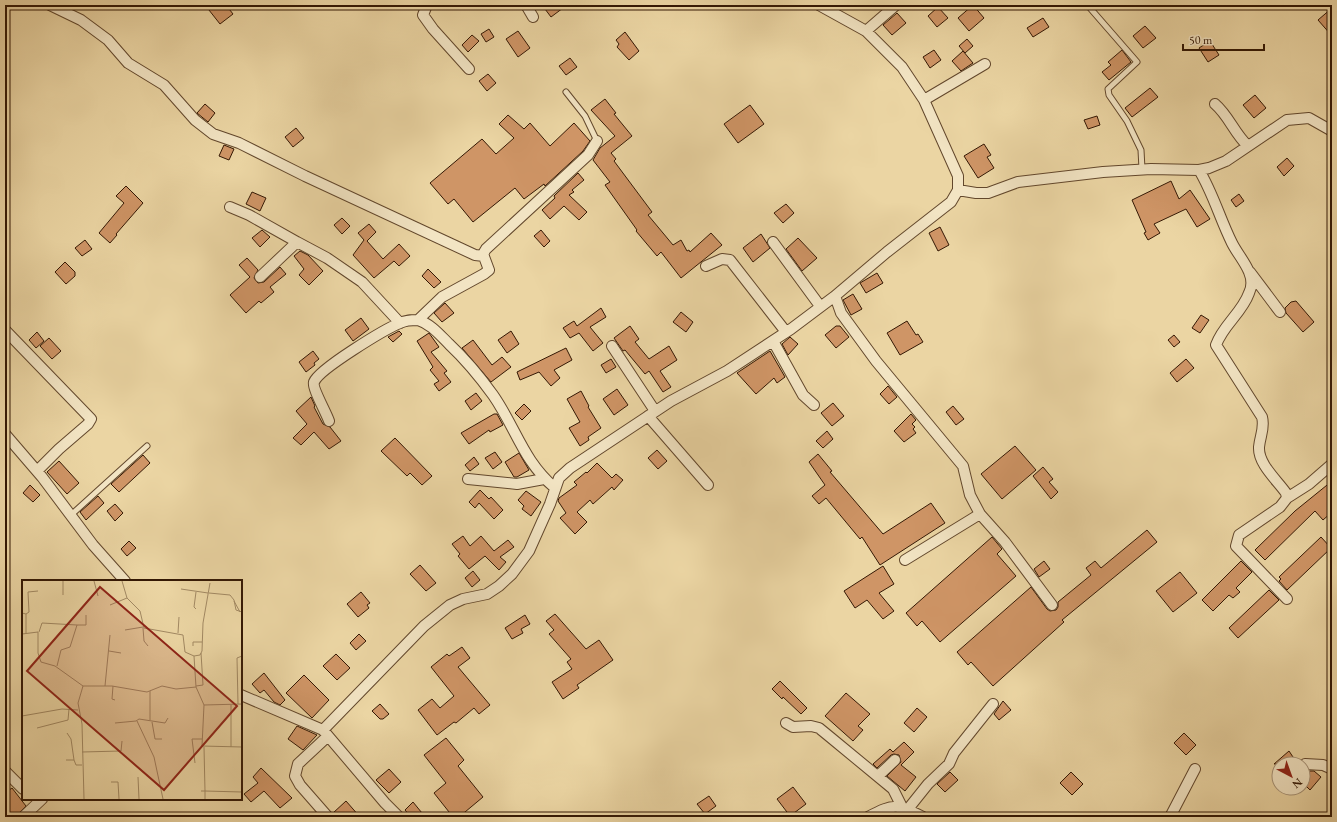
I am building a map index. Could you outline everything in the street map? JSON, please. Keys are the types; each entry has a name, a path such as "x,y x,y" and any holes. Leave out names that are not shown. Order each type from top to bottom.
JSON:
{"street":[{"path":"50,5 81,20 108,40 128,63 164,85 195,120 213,134 239,143 305,176 475,255 484,256"},
{"path":"427,5 423,16 469,69"},
{"path":"526,5 533,17"},
{"path":"328,817 300,785 295,776 298,764 424,626 450,605 463,599 487,594 499,586 512,574 528,551 559,478 570,468 652,413 727,371 786,332 835,296 887,252 951,202 958,190 958,176 924,100 902,67 866,31 819,5"},
{"path":"866,31 896,5"},
{"path":"924,100 985,64"},
{"path":"1215,104 1221,109 1240,138 1248,146"},
{"path":"958,190 976,193 988,192 1018,182 1142,169 1199,170 1209,168 1226,160 1287,120 1309,118 1332,131"},
{"path":"418,320 442,297 489,270 483,254 486,249 588,155 597,141"},
{"path":"1199,170 1209,187 1233,244 1249,271 1280,312"},
{"path":"230,208 249,215 327,258 362,282 400,323"},
{"path":"260,277 297,242"},
{"path":"773,242 820,306"},
{"path":"706,266 722,259 730,260 786,332"},
{"path":"1249,271 1252,280 1247,298 1240,311 1218,338 1216,345 1262,416 1264,430 1260,442 1260,455 1287,498"},
{"path":"835,296 842,313 876,361 963,466 970,495 980,514 1005,542 1052,606"},
{"path":"329,421 320,398 315,393 314,383 317,377 354,349 400,323 409,320 418,320 426,323 450,345 493,396 534,468 544,479 556,488"},
{"path":"5,330 91,419 88,424 59,448 37,471"},
{"path":"773,341 803,395 814,405"},
{"path":"612,346 652,413 708,485"},
{"path":"5,434 37,471 93,545 124,580"},
{"path":"1287,599 1241,554 1236,546 1236,541 1242,532 1280,507 1287,498 1310,484 1332,464"},
{"path":"468,479 517,484 544,479"},
{"path":"905,560 980,514"},
{"path":"242,695 325,733 385,803 399,817"},
{"path":"905,808 949,764 954,753 993,704"},
{"path":"786,723 793,728 811,726 819,728 857,757 893,789 905,808"},
{"path":"878,776 895,760"},
{"path":"1311,764 1323,765 1332,769"},
{"path":"1170,817 1195,768"},
{"path":"5,770 22,788"},
{"path":"23,817 37,801"},
{"path":"868,817 882,810 898,806 923,817"}],"lane":[{"path":"1090,8 1137,62 1108,89 1141,150 1142,169"},
{"path":"566,92 585,116 597,141"},
{"path":"71,516 147,446"}],"building":[{"path":"205,5 226,5 233,14 220,24"},
{"path":"542,5 567,5 551,17"},
{"path":"973,5 984,18 969,31 958,18"},
{"path":"938,7 948,18 937,27 928,16"},
{"path":"1332,8 1332,36 1318,20"},
{"path":"897,13 906,23 892,35 883,25"},
{"path":"1043,18 1049,27 1033,37 1027,28"},
{"path":"1145,26 1156,38 1143,48 1133,36"},
{"path":"489,29 494,37 486,42 481,34"},
{"path":"518,31 530,48 518,57 506,39"},
{"path":"625,32 639,51 629,60 617,47 619,44 616,40"},
{"path":"472,35 479,41 468,52 462,45"},
{"path":"967,39 973,46 965,53 959,46"},
{"path":"1210,41 1219,55 1208,62 1199,48"},
{"path":"934,50 941,60 930,68 923,57"},
{"path":"1122,50 1131,62 1109,80 1102,72 1111,65 1108,62"},
{"path":"963,51 973,63 961,71 952,61"},
{"path":"570,58 577,67 566,75 559,66"},
{"path":"488,74 496,83 487,91 479,81"},
{"path":"1150,88 1158,97 1132,117 1125,108"},
{"path":"1255,95 1266,108 1254,118 1243,105"},
{"path":"605,99 616,113 614,114 632,136 611,153 616,159 614,161 652,212 648,215 673,245 681,240 687,251 689,250 690,252 711,233 722,245 681,278 661,252 657,256 636,231 637,230 605,185 610,182 593,160 600,148 615,136 591,110"},
{"path":"205,104 215,113 208,122 197,113"},
{"path":"750,105 764,124 738,143 724,124"},
{"path":"508,115 524,129 530,123 550,146 574,123 590,141 583,151 545,186 544,184 524,199 515,188 473,222 454,199 448,204 430,183 482,139 496,154 514,138 499,124"},
{"path":"1097,116 1100,125 1088,129 1084,120"},
{"path":"296,128 304,138 293,147 285,137"},
{"path":"984,144 991,155 987,157 994,168 978,178 964,156"},
{"path":"224,145 234,149 229,160 219,156"},
{"path":"1287,158 1294,166 1284,176 1277,167"},
{"path":"578,173 584,180 572,190 574,192 569,195 587,212 579,220 564,206 550,219 542,210"},
{"path":"1171,181 1179,199 1190,190 1210,219 1197,227 1186,209 1154,224 1160,233 1148,240 1132,200"},
{"path":"126,186 143,203 110,243 99,233 124,203 116,196"},
{"path":"252,192 266,198 260,211 246,204"},
{"path":"1239,194 1244,201 1236,207 1231,200"},
{"path":"786,204 794,213 783,223 774,213"},
{"path":"342,218 350,226 342,234 334,225"},
{"path":"369,224 376,232 367,241 383,259 399,244 410,256 399,266 394,261 374,278 353,255 364,240 358,233"},
{"path":"940,227 949,245 938,251 929,233"},
{"path":"262,230 270,237 260,247 252,238"},
{"path":"541,230 550,241 544,247 534,236"},
{"path":"761,234 770,248 753,262 743,248"},
{"path":"798,238 817,258 802,271 786,249"},
{"path":"85,240 92,249 82,256 75,248"},
{"path":"300,251 308,255 323,271 309,285 299,275 304,269 294,256"},
{"path":"247,258 258,270 254,278 258,283 264,282 280,267 286,274 270,287 274,292 261,303 259,301 246,313 230,295 250,277 239,265"},
{"path":"65,262 75,272 75,276 66,284 55,272"},
{"path":"428,269 441,282 434,288 422,276"},
{"path":"877,273 883,283 866,293 860,283"},
{"path":"853,294 862,309 851,315 843,300"},
{"path":"1296,301 1314,322 1303,332 1286,313 1285,308 1291,302"},
{"path":"445,303 454,313 442,322 434,313"},
{"path":"601,308 606,317 590,327 603,343 593,351 579,333 570,338 563,328 574,321 577,326"},
{"path":"681,312 693,322 686,332 673,322"},
{"path":"1201,315 1209,320 1200,333 1192,328"},
{"path":"361,318 369,329 353,341 345,330"},
{"path":"907,321 916,335 918,334 923,342 900,355 887,333"},
{"path":"630,326 639,339 635,342 649,359 669,346 677,360 660,371 671,387 663,392 649,371 645,374 625,350 623,351 614,338"},
{"path":"836,326 840,326 849,337 836,348 825,335"},
{"path":"399,331 402,334 393,342 388,337"},
{"path":"511,331 519,344 507,353 498,340"},
{"path":"37,332 44,341 36,348 29,340"},
{"path":"429,333 439,347 431,352 447,371 444,373 451,382 439,391 434,384 439,381 430,370 433,367 417,341"},
{"path":"1174,335 1180,342 1174,347 1168,340"},
{"path":"790,337 798,344 788,355 782,344"},
{"path":"49,338 61,351 52,359 40,346"},
{"path":"473,340 492,365 502,357 511,367 491,382 462,348"},
{"path":"566,348 572,360 554,370 560,378 551,386 539,372 520,380 517,372"},
{"path":"313,351 319,359 314,363 315,365 306,372 299,362"},
{"path":"770,351 785,377 777,383 774,378 756,394 737,373"},
{"path":"611,359 616,367 606,373 601,365"},
{"path":"1186,359 1194,368 1177,382 1170,373"},
{"path":"888,386 897,397 889,404 880,394"},
{"path":"617,389 628,405 614,415 603,399"},
{"path":"581,391 589,406 588,407 601,428 588,437 589,440 580,446 569,428 580,422 567,399"},
{"path":"476,393 482,401 471,410 465,401"},
{"path":"311,397 315,406 314,407 323,424 330,427 341,441 329,449 314,432 301,445 293,438 307,424 296,411"},
{"path":"833,403 844,416 832,426 821,413"},
{"path":"524,404 531,411 522,420 515,413"},
{"path":"953,406 964,419 956,425 946,412"},
{"path":"494,414 497,414 503,425 490,432 489,430 469,444 461,433"},
{"path":"911,414 916,420 912,424 915,427 913,429 916,433 904,442 894,431"},
{"path":"827,431 833,439 823,448 816,441"},
{"path":"395,438 432,476 422,485 410,473 407,476 381,451"},
{"path":"1015,446 1036,470 1002,499 981,474"},
{"path":"657,450 667,461 658,469 648,458"},
{"path":"495,452 502,462 493,469 485,458"},
{"path":"519,453 529,470 517,477 514,477 505,462"},
{"path":"818,454 832,471 830,472 883,534 931,503 945,523 880,565 862,537 860,539 826,498 819,504 812,496 825,485 809,462"},
{"path":"143,455 150,463 119,492 111,484"},
{"path":"474,457 479,464 470,471 465,465"},
{"path":"59,461 79,483 67,494 47,472"},
{"path":"597,463 612,478 616,474 623,480 614,490 612,487 593,504 590,500 577,512 587,522 575,534 560,518 566,513 558,501 559,498 577,485 574,482 586,472 587,473"},
{"path":"1043,467 1053,479 1049,482 1058,492 1051,499 1033,476"},
{"path":"1332,481 1332,512 1323,520 1315,511 1265,560 1255,550 1295,511"},
{"path":"30,485 40,495 33,502 23,493"},
{"path":"480,490 489,499 491,497 503,510 494,519 479,503 475,508 469,502"},
{"path":"526,491 541,502 531,516 522,509 524,506 518,500"},
{"path":"98,496 104,503 86,520 80,512"},
{"path":"115,504 123,513 115,521 107,511"},
{"path":"1147,530 1157,542 1062,620 1064,622 993,686 971,662 968,665 957,652 1031,587 1047,609 1050,611 1056,610 1058,607 1058,602 1091,575 1086,568 1095,561 1101,568"},
{"path":"463,536 470,546 481,536 494,551 508,540 514,547 500,557 506,562 499,570 485,556 469,569 458,556 460,554 452,544"},
{"path":"992,537 1002,549 997,554 1016,576 940,642 922,621 917,626 906,613"},
{"path":"1321,537 1331,548 1287,590 1279,581 1281,579 1279,577"},
{"path":"129,541 136,548 127,556 121,549"},
{"path":"1044,561 1050,569 1039,577 1034,569"},
{"path":"1241,561 1252,572 1236,588 1240,592 1233,598 1229,595 1213,611 1202,600"},
{"path":"420,565 436,583 426,591 410,574"},
{"path":"883,566 894,584 879,593 894,611 883,619 867,600 855,608 844,591"},
{"path":"473,571 480,580 472,587 465,578"},
{"path":"1180,572 1197,593 1173,612 1156,591"},
{"path":"1269,590 1279,600 1238,638 1229,628"},
{"path":"361,592 370,603 367,605 369,608 358,617 347,604"},
{"path":"555,614 586,649 599,640 613,660 577,685 579,688 563,699 552,682 572,669 567,662 571,659 549,634 554,630 546,621"},
{"path":"525,615 530,624 521,629 523,633 512,639 505,628"},
{"path":"359,634 366,641 356,650 350,643"},
{"path":"462,647 470,658 458,667 490,705 479,714 474,708 456,723 454,722 437,735 418,710 432,699 440,708 454,696 431,667 447,654 449,656"},
{"path":"336,654 350,668 337,680 323,666"},
{"path":"264,673 285,700 280,705 274,702 264,690 260,693 252,684"},
{"path":"304,675 329,700 312,718 286,693"},
{"path":"780,681 807,708 801,714 772,689"},
{"path":"846,693 870,714 858,726 863,730 853,741 825,716"},
{"path":"1003,701 1011,710 999,720 994,714"},
{"path":"380,704 389,714 383,719 380,719 372,711"},
{"path":"917,708 927,717 914,732 904,723"},
{"path":"297,726 317,735 303,750 288,739"},
{"path":"1184,733 1196,745 1186,755 1174,743"},
{"path":"446,738 464,760 458,766 483,797 459,817 453,817 434,793 446,783 424,755"},
{"path":"904,742 914,752 901,765 916,777 905,791 887,776 901,762 899,755 891,755 877,768 873,764 890,749 893,752"},
{"path":"1289,751 1292,756 1283,756"},
{"path":"261,768 292,798 280,808 264,791 251,802 244,794 258,783 253,777"},
{"path":"389,769 401,782 389,793 376,780"},
{"path":"1311,771 1314,771 1321,777 1311,789"},
{"path":"950,772 958,780 945,792 937,784"},
{"path":"1071,772 1083,784 1072,795 1060,783"},
{"path":"793,787 806,804 790,816 777,799"},
{"path":"12,788 26,806 15,817 5,817 5,793"},
{"path":"709,796 716,806 705,814 697,804"},
{"path":"346,801 360,817 334,817 333,813"},
{"path":"413,802 422,813 418,817 411,817 405,810"}]}
